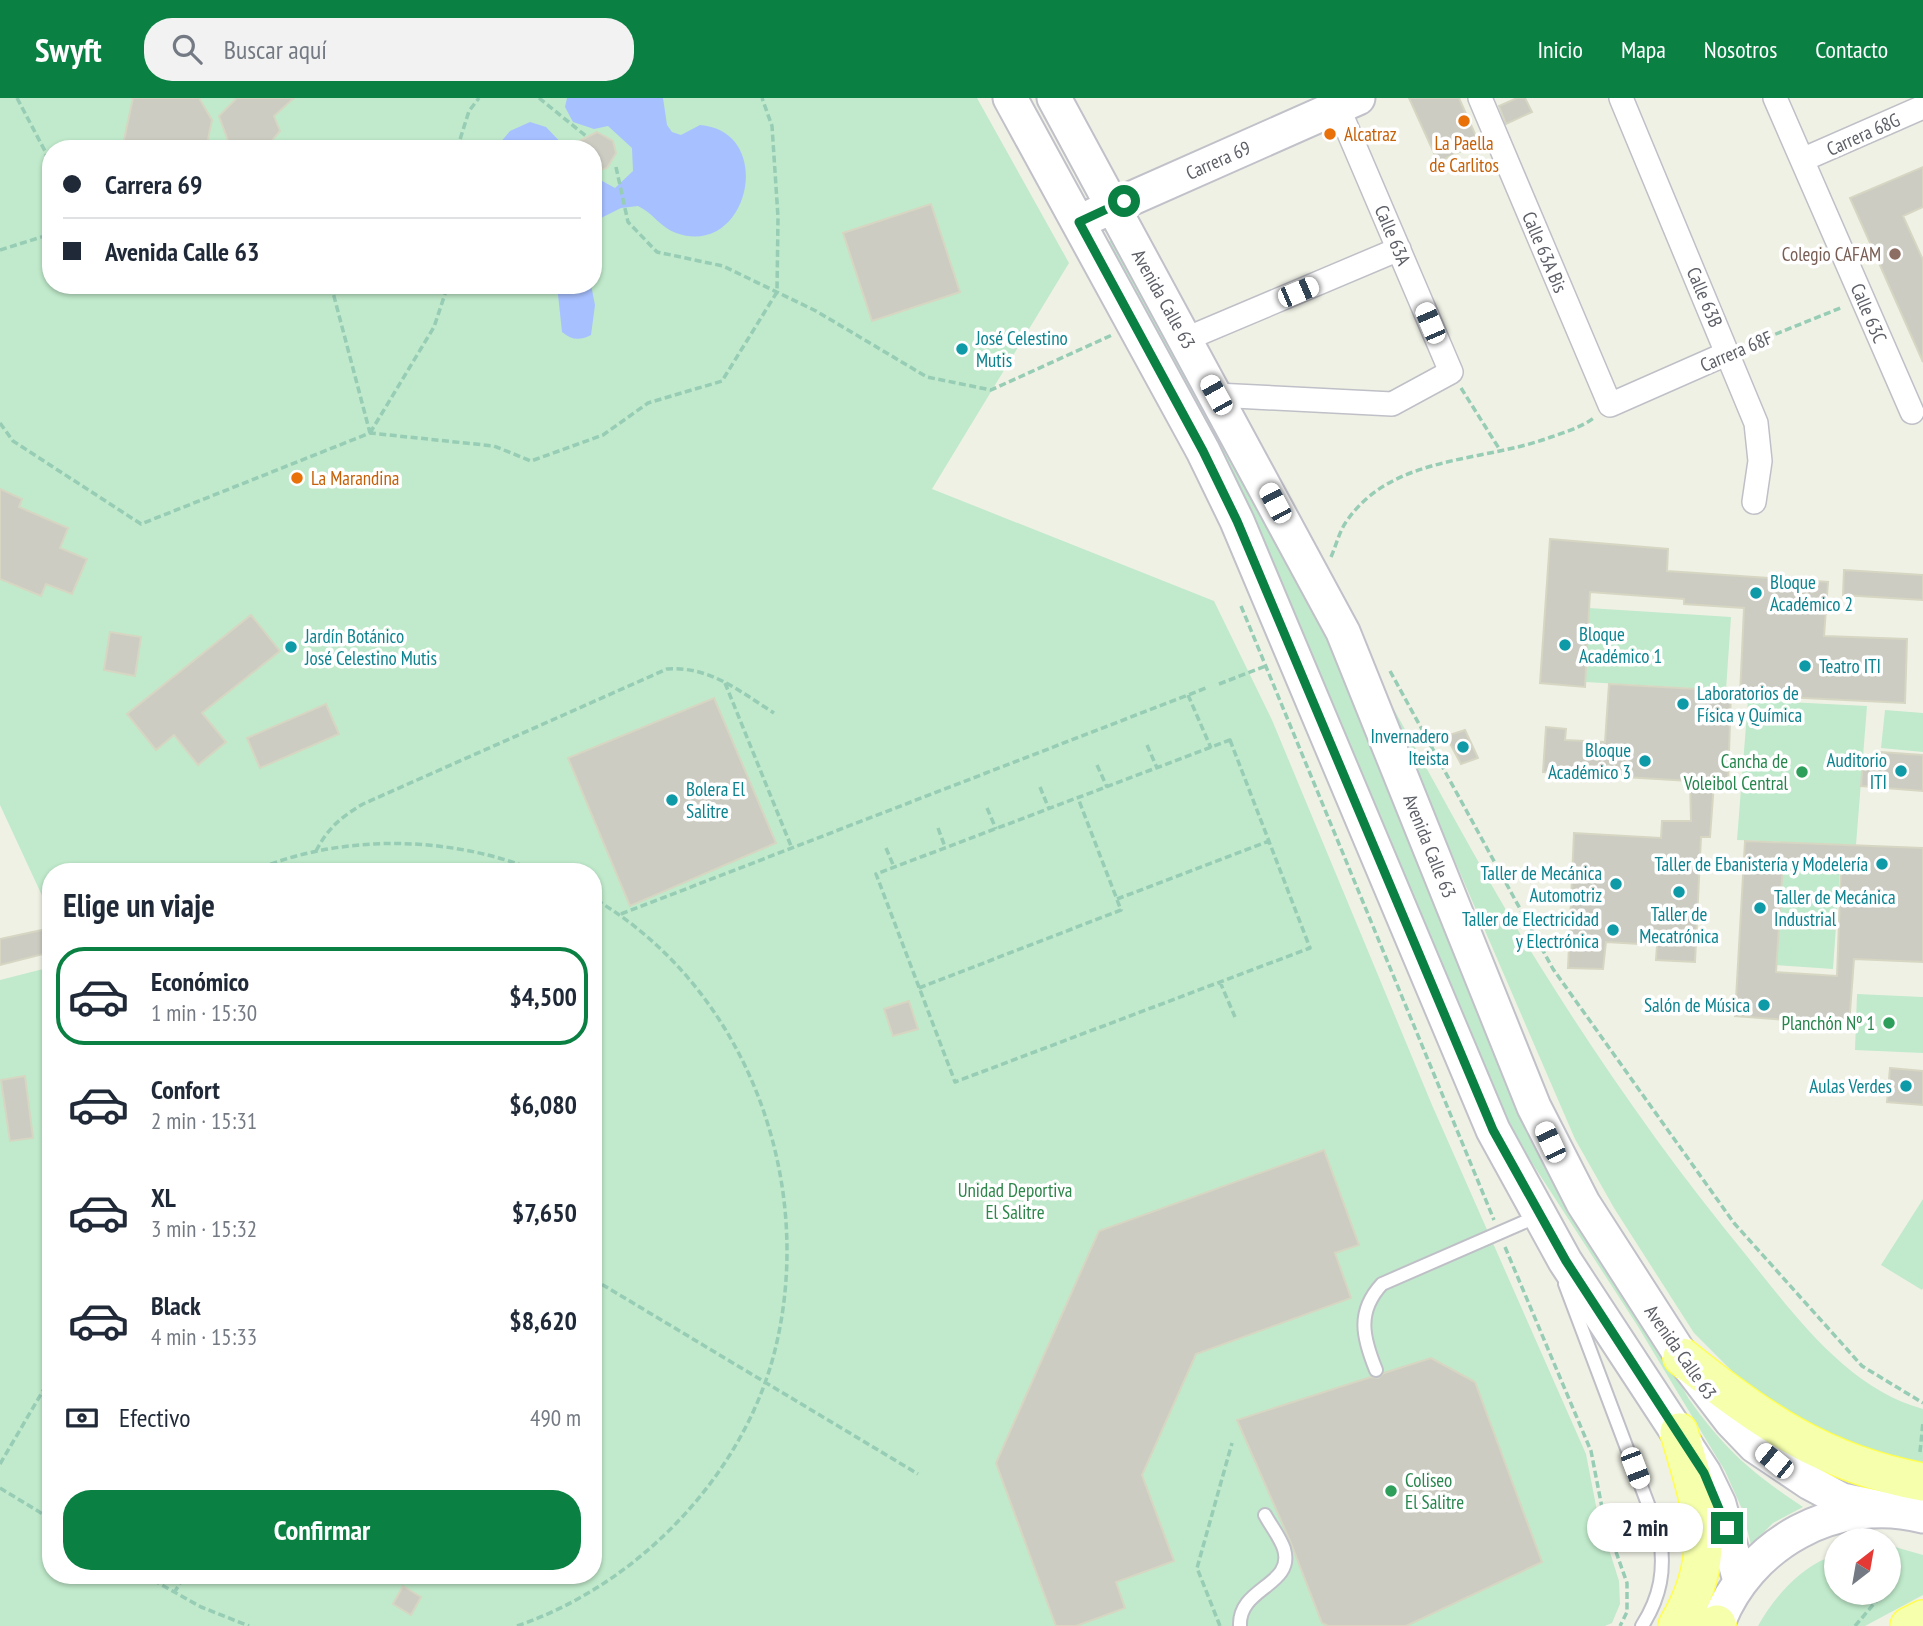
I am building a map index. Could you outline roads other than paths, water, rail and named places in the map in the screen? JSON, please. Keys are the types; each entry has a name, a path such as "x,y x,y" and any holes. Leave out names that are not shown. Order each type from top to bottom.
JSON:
{"main road":[{"name":"Avenida Calle 63","path":"1010,98 1203,451 1237,521 1493,1130 1539,1216 1679,1432 1719,1504 1740,1581"},
{"name":"Avenida Calle 63","path":"1054,98 1347,641 1550,1142 1583,1202 1682,1357 1731,1420 1774,1461 1842,1500 1889,1510"},
{"name":"Carrera 69","path":"1079,222 1343,101"},
{"path":"1682,1357 1748,1410 1818,1450 1850,1464 1921,1471"},
{"path":"1677,1626 1687,1610 1703,1565 1705,1540 1700,1505 1679,1432"},
{"path":"1716,1625 1740,1581 1769,1549 1805,1526 1846,1513 1889,1510 1923,1516"},
{"path":"1909,1626 1923,1619"}],"street":[{"name":"Calle 63A Bis","path":"1480,98 1610,405"},
{"name":"Calle 63B","path":"1621,98 1756,423 1760,461 1754,502"},
{"name":"Calle 63C","path":"1775,98 1912,412"},
{"name":"Calle 63A","path":"1216,395 1392,404 1451,372 1399,249 1343,101"},
{"name":"Carrera 68G","path":"1802,160 1923,107"},
{"path":"1186,339 1399,249"},
{"name":"Carrera 68F","path":"1610,405 1728,353"}],"lane":[{"path":"1376,1370 1363,1333 1364,1313 1374,1293 1389,1280 1539,1216 1660,1536 1664,1564 1661,1586 1654,1607 1642,1626"},
{"path":"1240,1626 1245,1603 1276,1579 1284,1564 1283,1547 1265,1515"}],"water":[{"path":"567,98 663,98 667,125 672,132 681,135 700,125 724,132 739,148 745,169 744,191 736,212 721,228 701,236 676,233 638,206 621,208 602,218 602,181 615,188 633,171 632,148 608,126 594,129 573,122 565,107"},
{"path":"530,122 546,127 558,140 502,140 510,131"},
{"path":"558,294 593,294 595,305 591,335 576,339 562,332"}],"place":[{"name":"La Paella de Carlitos","path":"1464,121"},
{"name":"Alcatraz","path":"1330,134"},
{"name":"Colegio CAFAM","path":"1895,254"},
{"name":"José Celestino Mutis","path":"962,349"},
{"name":"La Marandina","path":"297,478"},
{"name":"Bloque Académico 2","path":"1756,593"},
{"name":"Bloque Académico 1","path":"1565,645"},
{"name":"Jardín Botánico José Celestino Mutis","path":"291,647"},
{"name":"Teatro ITI","path":"1805,666"},
{"name":"Laboratorios de Física y Química","path":"1683,704"},
{"name":"Invernadero Iteista","path":"1463,747"},
{"name":"Bloque Académico 3","path":"1645,761"},
{"name":"Auditorio ITI","path":"1901,771"},
{"name":"Cancha de Voleibol Central","path":"1802,772"},
{"name":"Bolera El Salitre","path":"672,800"},
{"name":"Taller de Ebanistería y Modelería","path":"1882,864"},
{"name":"Taller de Mecánica Automotriz","path":"1616,884"},
{"name":"Taller de Mecatrónica","path":"1679,892"},
{"name":"Taller de Mecánica Industrial","path":"1760,908"},
{"name":"Taller de Electricidad y Electrónica","path":"1613,930"},
{"name":"Salón de Música","path":"1764,1005"},
{"name":"Planchón Nº 1","path":"1889,1023"},
{"name":"Aulas Verdes","path":"1906,1086"},
{"name":"Coliseo El Salitre","path":"1391,1491"}],"park label":[{"name":"Unidad Deportiva El Salitre","path":"1015,1201"}]}
